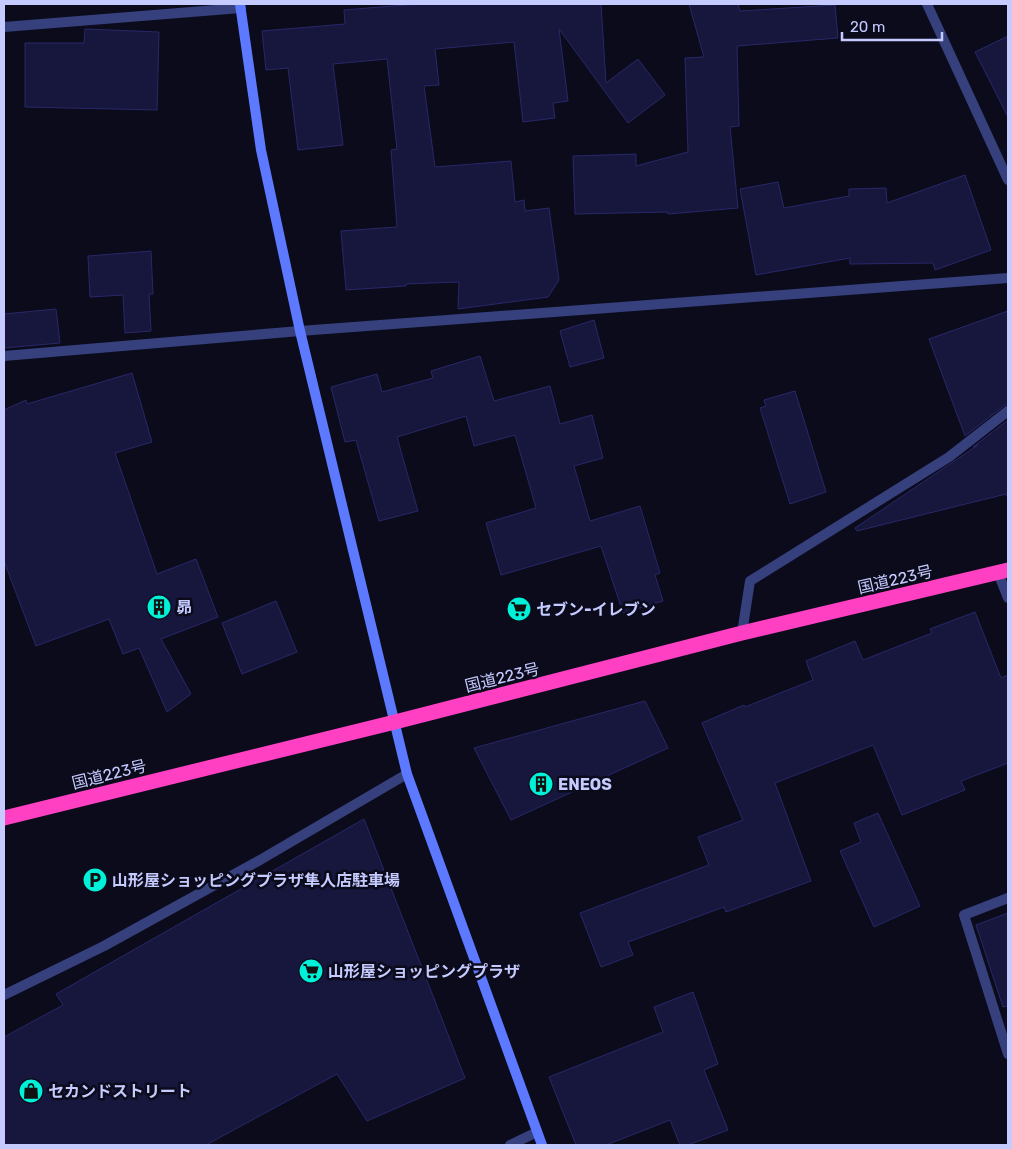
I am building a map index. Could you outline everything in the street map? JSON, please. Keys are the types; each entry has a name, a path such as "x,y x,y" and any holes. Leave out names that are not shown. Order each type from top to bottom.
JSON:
{"highway":[{"name":"国道223号","path":"4,818 395,722 742,633 1003,571"}],"street":[{"path":"927,4 1008,180"},
{"path":"4,27 240,6 261,150 300,331 407,774 542,1145"},
{"path":"4,356 300,331 1008,278"},
{"path":"742,633 750,581 949,457 1008,411"},
{"path":"1003,571 1008,598"},
{"path":"4,995 104,946 260,860 407,774"},
{"path":"1008,898 964,915 1008,1054"},
{"path":"510,1145 537,1132"}],"building":[{"path":"417,4 601,4 606,83 638,59 665,95 628,123 559,29 568,101 553,103 555,118 523,122 514,42 435,49 439,85 424,86 435,167 511,161 515,202 524,200 525,211 549,208 559,280 548,297 458,309 459,282 406,284 406,286 346,290 341,231 397,227 391,150 397,149 387,59 333,64 343,145 298,150 288,68 266,70 262,31 345,24 344,10"},
{"path":"689,4 738,4 740,11 835,5 838,38 737,46 739,126 730,127 738,208 668,214 668,212 575,214 573,156 636,154 636,166 688,152 685,58 704,57"},
{"path":"85,29 159,32 157,110 25,107 25,43 84,43"},
{"path":"1008,36 1008,117 975,52"},
{"path":"965,175 991,250 935,270 933,263 850,264 850,258 756,275 740,189 778,182 784,208 849,196 849,189 886,188 887,203"},
{"path":"151,251 153,294 149,294 151,331 125,333 123,295 90,297 88,256"},
{"path":"56,309 60,343 4,348 4,314"},
{"path":"1008,311 1008,404 965,436 929,339"},
{"path":"594,320 604,358 570,367 560,331"},
{"path":"480,356 494,401 550,386 560,424 592,415 603,458 574,466 590,521 640,506 660,573 655,575 663,601 623,613 601,546 501,575 486,523 536,508 515,435 474,446 466,416 397,437 418,511 379,521 356,440 345,442 331,387 377,374 382,392 433,378 431,371"},
{"path":"132,373 152,442 115,453 157,574 196,559 218,617 161,639 191,694 167,712 139,648 123,654 109,619 36,646 4,561 4,410 26,400 27,404"},
{"path":"795,391 826,492 790,504 760,408 766,406 764,400"},
{"path":"1008,420 1008,498 1006,494 857,531 855,528 978,445 973,447"},
{"path":"276,601 297,652 242,674 222,623"},
{"path":"975,612 1001,678 1008,675 1008,763 961,781 965,790 902,815 873,745 775,783 811,881 726,912 724,907 628,942 633,955 601,967 580,913 709,865 698,837 743,820 702,723 744,705 745,707 813,680 806,661 855,641 863,660 932,633 930,629"},
{"name":"ENEOS","path":"645,701 668,748 511,820 474,748"},
{"path":"878,813 920,906 874,927 840,851 861,842 854,823"},
{"path":"364,819 465,1078 367,1121 337,1074 206,1145 4,1145 4,1037 63,1005 56,994"},
{"path":"1008,913 1008,1006 1003,1007 976,925"},
{"path":"693,992 718,1064 704,1070 728,1130 688,1145 680,1145 670,1120 606,1145 576,1145 549,1077 663,1032 654,1007"}],"place":[{"name":"昴","path":"159,607"},
{"name":"セブン-イレブン","path":"519,609"},
{"name":"ENEOS","path":"541,784"},
{"name":"山形屋ショッピングプラザ隼人店駐車場","path":"95,880"},
{"name":"山形屋ショッピングプラザ","path":"311,971"},
{"name":"セカンドストリート","path":"31,1091"}]}
